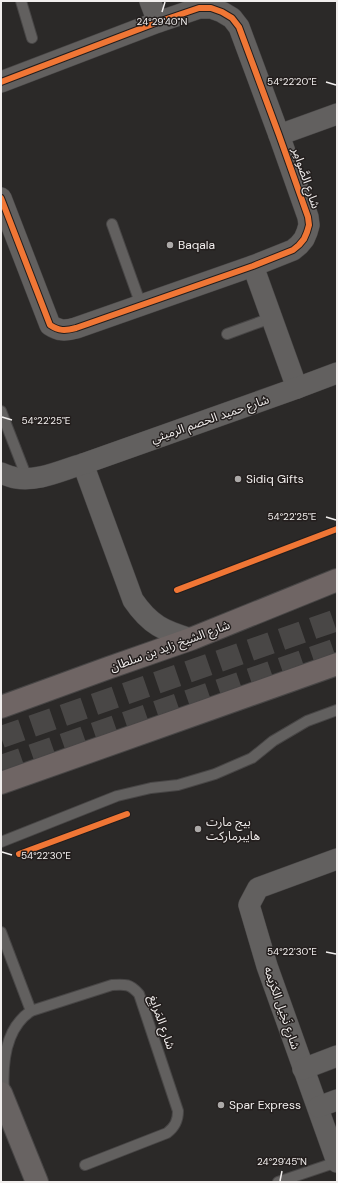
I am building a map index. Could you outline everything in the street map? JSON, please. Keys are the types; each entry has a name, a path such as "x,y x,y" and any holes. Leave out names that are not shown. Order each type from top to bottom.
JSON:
{"main road":[{"name":"شارع الشيخ زايد بن سلطان","path":"5,705 192,639 337,580"},
{"path":"1,783 337,664"},
{"path":"3,1098 37,1182"}],"street":[{"path":"150,1 158,22"},
{"name":"شارع الصَّوامِر","path":"1,82 158,22 199,8 211,8 222,12 232,18 239,27 308,217 309,225 304,239 294,250 253,266 63,331 50,325 1,198"},
{"name":"شارع الصَّوامِر","path":"279,135 337,114"},
{"path":"253,266 297,388"},
{"name":"شارع حميد الحصم الرميثي","path":"1,473 15,478 32,479 83,464 337,373"},
{"path":"83,464 133,600 141,612 150,621 162,629 192,639"},
{"name":"شارع نَخِيل الكرَيمه","path":"337,859 258,888 249,905 267,966 337,1162"},
{"path":"303,1069 337,1056"},
{"path":"318,1107 337,1100"}],"lane":[{"path":"21,1 32,38"},
{"path":"112,224 141,305"},
{"path":"227,334 271,318"},
{"path":"1,411 27,478"},
{"path":"1,842 117,796 151,788 178,785 215,774 252,758 273,741 307,721 337,710"},
{"path":"1,932 31,1011"},
{"name":"شارع المَرايِغ","path":"3,1098 3,1076 6,1049 17,1023 24,1015 31,1011 112,985 123,984 130,986 139,994 178,1111 178,1118 176,1124 167,1133 85,1165"},
{"path":"278,1182 337,1162"}],"tunnel":[{"path":"1,737 337,620"},
{"path":"1,766 337,649"}],"cycle path":[{"path":"1,82 158,22 199,8 211,8 222,12 232,18 239,27 308,217 309,225 304,239 293,250 253,266 76,328 62,330 50,325 1,198"},
{"path":"177,590 337,529"},
{"path":"19,854 127,814"}],"place":[{"name":"Baqala","path":"170,245"},
{"name":"Sidiq Gifts","path":"238,479"},
{"name":"بيج مارت هايبرماركت","path":"198,829"},
{"name":"Spar Express","path":"221,1105"}]}
